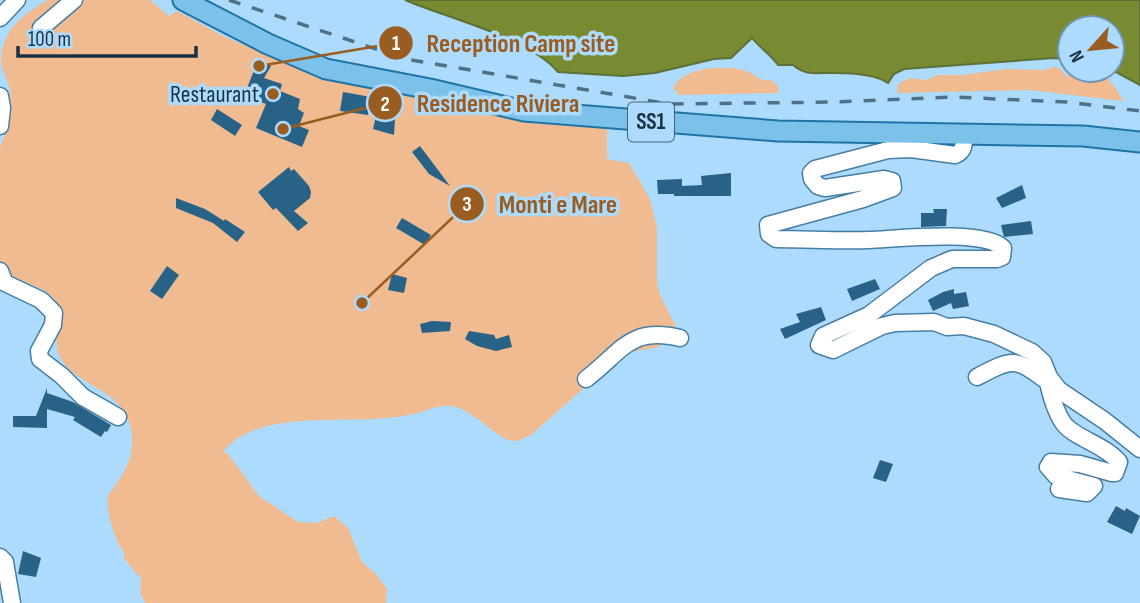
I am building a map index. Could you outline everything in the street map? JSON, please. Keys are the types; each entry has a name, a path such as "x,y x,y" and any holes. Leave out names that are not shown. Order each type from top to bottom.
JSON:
{"main road":[{"name":"SS1","path":"183,0 280,50 326,69 524,111 778,131 1105,137 1140,142"}],"street":[{"path":"0,18 17,0"},
{"path":"41,28 74,0"},
{"path":"0,96 0,126"},
{"path":"964,134 961,153 955,155 911,149 888,150 815,169 811,173 812,179 822,187 884,179 892,181 893,188 768,225 769,234 776,239 870,240 938,236 991,242 1002,246 1003,255 997,259 952,259 931,268 869,315 823,336 820,345 830,350 895,323 934,322 947,327 964,326 980,330 1032,352 1043,362 1051,396 1066,426 1119,462 1116,471 1112,473 1080,464 1051,462 1048,467 1053,474 1094,486 1087,493 1059,489"},
{"path":"0,271 5,283 34,296 54,313 53,325 39,351 40,359 83,397 118,417"},
{"path":"586,379 635,338 662,334 680,338"},
{"path":"976,377 1011,361 1018,362 1049,380 1140,449"},
{"path":"0,557 5,562 12,603"}],"shaded area":[{"path":"48,0 150,0 169,16 177,11 223,36 325,80 406,93 493,115 607,127 607,159 629,163 650,199 657,228 657,284 679,333 658,347 631,352 612,363 531,435 518,441 502,437 460,408 446,406 387,418 277,424 255,430 237,439 223,452 228,454 259,496 298,522 317,523 334,516 348,528 362,562 376,574 387,589 386,603 145,603 140,593 141,579 124,558 107,502 130,457 132,436 126,414 117,403 70,370 62,360 57,348 61,313 55,300 42,289 9,273 0,261 0,147 10,111 9,86 1,64 2,52 4,42 15,25 30,11"},
{"path":"405,0 1140,0 1140,85 1126,78 1126,14 1056,14 1056,58 904,69 894,74 888,83 863,75 813,73 793,65 778,65 752,38 731,58 714,59 655,73 623,76 558,72 528,49 487,30"},
{"path":"1056,67 1056,84 1112,84 1123,101 1029,90 897,93 899,83 910,78 926,80 937,75 962,75 1006,69 1044,70"},
{"path":"711,68 750,72 763,80 771,80 777,85 779,93 679,95 673,88 685,76"}],"building":[{"path":"259,58 271,66 264,78 282,84 280,91 300,99 298,109 304,113 299,126 309,130 302,147 256,128 266,104 247,97 245,93"},
{"path":"343,92 371,97 368,115 340,111"},
{"path":"217,109 242,125 235,136 211,120"},
{"path":"376,116 395,119 394,135 373,129"},
{"path":"420,146 450,186 429,174 412,152"},
{"path":"289,167 309,186 311,192 310,198 294,211 308,223 298,231 276,208 273,210 258,192"},
{"path":"731,173 731,196 658,194 657,180 682,179 682,186 702,185 701,176"},
{"path":"1022,185 1026,198 1002,208 996,198"},
{"path":"176,198 205,209 245,232 237,242 213,223 176,208"},
{"path":"933,209 947,209 946,226 921,227 921,213 934,213"},
{"path":"402,218 431,235 425,245 396,228"},
{"path":"1031,221 1033,234 1004,237 1001,225"},
{"path":"167,266 179,275 162,299 150,291"},
{"path":"392,274 407,278 404,293 388,290"},
{"path":"875,279 880,289 852,301 847,289"},
{"path":"954,289 954,294 966,292 969,306 953,309 951,303 933,311 928,300"},
{"path":"821,307 826,320 785,339 780,329 800,322 796,314"},
{"path":"432,321 451,322 450,331 422,333 420,324"},
{"path":"469,331 494,335 496,339 509,335 512,347 496,351 477,346 465,339"},
{"path":"47,388 47,393 73,402 111,425 107,432 101,437 73,420 75,417 47,409 47,428 13,427 13,416 36,416"},
{"path":"880,460 893,464 886,482 873,478"},
{"path":"1116,506 1140,516 1132,534 1107,522"},
{"path":"23,551 41,558 36,577 18,574"}],"railway":[{"path":"229,0 406,59 669,104 835,102 952,97 1067,102 1140,111"}],"place":[{"name":"Reception Camp site","path":"259,66"},
{"name":"Restaurant","path":"273,94"},
{"name":"Residence Riviera","path":"283,129"},
{"name":"Monti e Mare","path":"362,303"}]}
